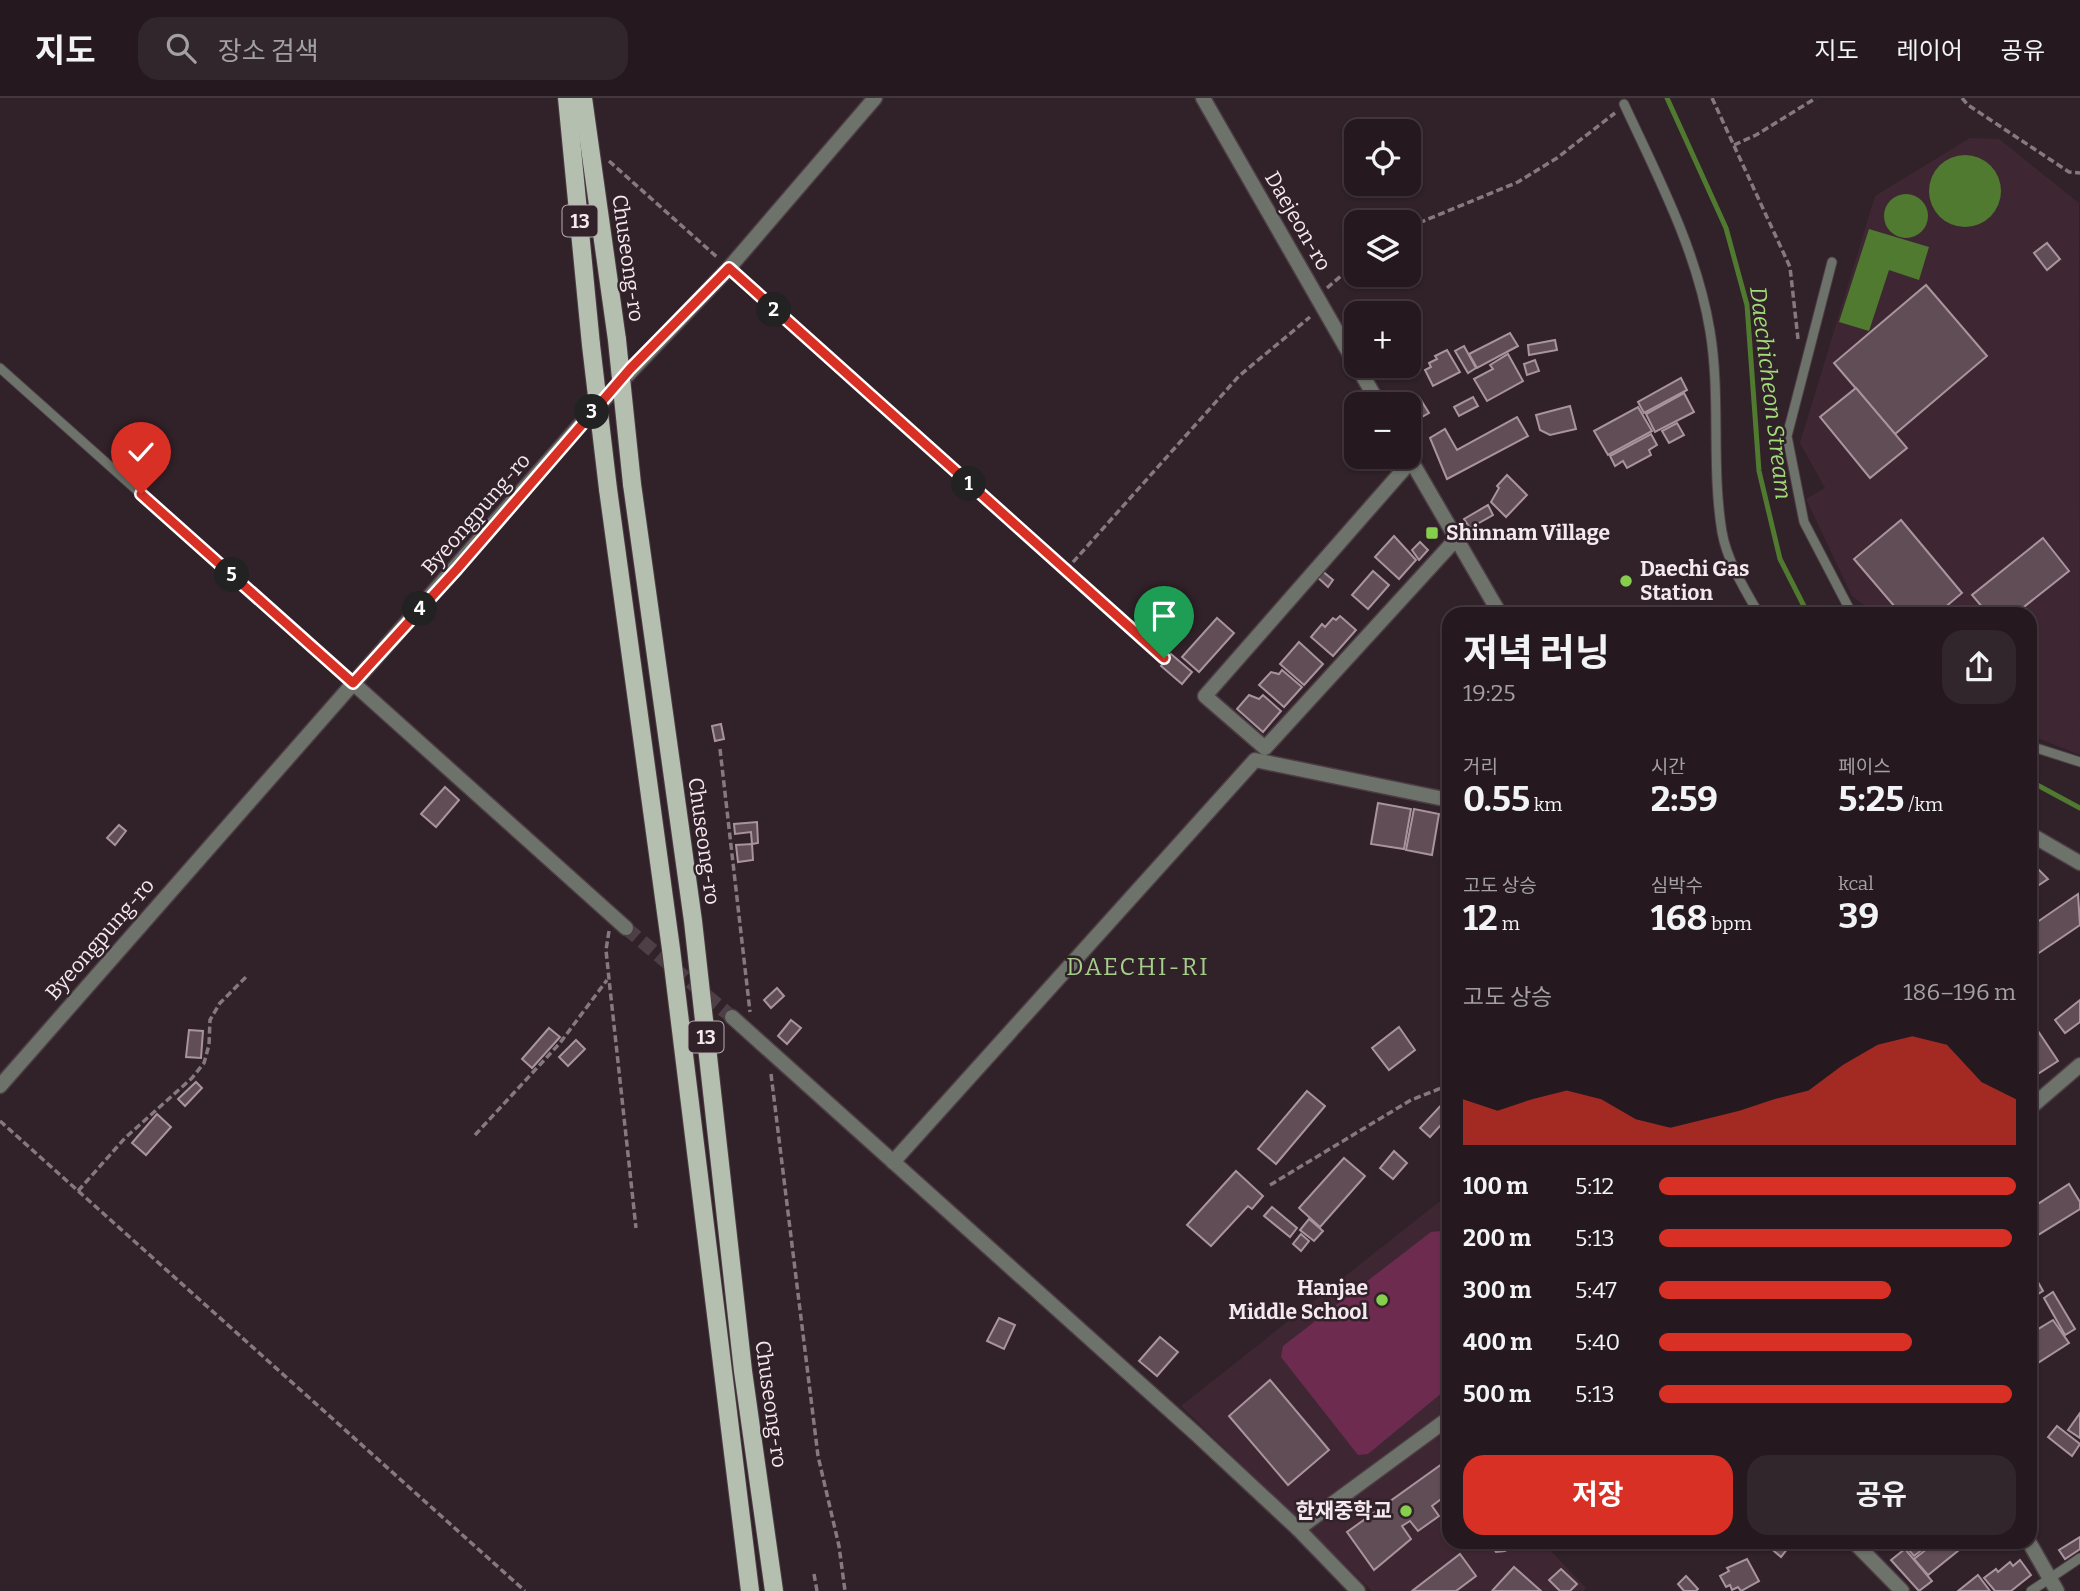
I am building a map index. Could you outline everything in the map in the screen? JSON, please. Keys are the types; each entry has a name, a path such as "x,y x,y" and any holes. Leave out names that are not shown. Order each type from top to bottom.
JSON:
{"main road":[{"path":"559,98 574,151"},
{"name":"Chuseong-ro","path":"567,98 608,489 671,949 750,1591"},
{"name":"Chuseong-ro","path":"583,98 617,340 632,484 693,921 743,1371 774,1591"}],"street":[{"name":"Byeongpung-ro","path":"0,1086 630,369 729,268 875,98"},
{"name":"Daejeon-ro","path":"1203,98 1344,344"},
{"path":"1265,748 1205,696 1401,469"},
{"path":"1416,469 1496,607"},
{"path":"893,1162 1457,538"},
{"path":"353,683 626,929"},
{"path":"1255,760 1442,799"},
{"path":"2037,838 2080,863"},
{"path":"732,1017 1298,1530 1358,1591"},
{"path":"2037,1102 2080,1065"},
{"path":"1298,1530 1442,1423"},
{"path":"1861,1549 1902,1591"},
{"path":"2033,1549 2054,1585"}],"lane":[{"path":"1624,104 1671,205 1697,271 1711,332 1722,534 1740,581 1755,607"},
{"path":"1832,262 1787,436 1804,522 1848,607"},
{"path":"0,368 353,683"},
{"path":"2037,748 2080,762"},
{"path":"2031,1591 2054,1585 2080,1558"}],"path":[{"path":"1712,98 1790,267 1798,340"},
{"path":"1734,145 1816,98"},
{"path":"1962,98 1968,105 2070,172 2080,173"},
{"path":"1421,222 1517,182 1586,137 1624,104"},
{"path":"610,161 1164,658"},
{"path":"1066,570 1239,376 1344,277"},
{"path":"720,749 752,1035"},
{"path":"612,915 606,950 636,1228"},
{"path":"78,1191 125,1138 192,1078 204,1063 209,1045 210,1020 220,1003 248,975"},
{"path":"475,1135 560,1043 609,979"},
{"path":"779,1059 771,1072 794,1279 818,1457 839,1546 845,1591"},
{"path":"1270,1185 1411,1100 1442,1088"},
{"path":"0,1121 525,1591"},
{"path":"814,1574 817,1591"}],"shaded area":[{"path":"1970,138 1999,139 2079,203 2080,755 2037,738 2037,607 1867,607 1852,596 1806,499 1825,488 1800,443 1875,196"},
{"path":"1965,155 1985,161 1995,171 2001,191 1995,211 1985,221 1965,227 1945,221 1935,211 1929,191 1935,171 1945,161"},
{"path":"1906,194 1921,201 1928,216 1921,231 1906,238 1891,231 1884,216 1891,201"},
{"path":"1869,229 1929,247 1919,280 1889,270 1869,331 1839,322"},
{"name":"Hanjae Middle School","path":"1442,1200 1442,1549 1549,1549 1586,1588 1584,1591 1372,1591 1181,1406"},
{"path":"1431,1232 1442,1232 1442,1393 1368,1454 1358,1455 1281,1357 1283,1346"}],"building":[{"path":"2047,243 2060,259 2047,270 2034,253"},
{"path":"1926,285 1987,356 1895,434 1834,363"},
{"path":"1510,333 1518,346 1477,368 1469,354"},
{"path":"1555,340 1557,350 1529,355 1528,345"},
{"path":"1464,346 1476,368 1468,373 1455,351"},
{"path":"1447,350 1460,372 1433,386 1425,370 1431,367 1429,363 1437,359 1435,356"},
{"path":"1508,354 1523,381 1487,401 1474,379 1493,369 1490,365"},
{"path":"1535,360 1539,371 1527,375 1524,364"},
{"path":"1681,378 1687,390 1644,413 1638,402"},
{"path":"1856,388 1907,448 1870,478 1820,417"},
{"path":"1684,393 1694,412 1655,432 1646,414"},
{"path":"1473,397 1478,406 1459,416 1454,407"},
{"path":"1421,400 1429,413 1421,418"},
{"path":"1570,406 1576,429 1550,435 1540,430 1536,415"},
{"path":"1638,407 1652,431 1608,455 1594,431"},
{"path":"1517,417 1528,436 1447,479 1430,438 1445,429 1457,450"},
{"path":"1677,423 1684,435 1669,443 1662,431"},
{"path":"1651,434 1657,445 1649,450 1651,455 1627,468 1623,461 1615,466 1610,456"},
{"path":"1507,475 1527,495 1506,517 1491,502 1499,488 1497,486"},
{"path":"1488,505 1493,515 1470,528 1464,519"},
{"path":"1901,520 1962,593 1945,607 1895,607 1854,559"},
{"path":"1394,536 1416,560 1399,579 1375,557"},
{"path":"2043,538 2069,571 2024,607 1982,607 1972,595"},
{"path":"1420,542 1428,550 1419,560 1412,550"},
{"path":"1321,570 1333,580 1328,587 1316,576"},
{"path":"1373,571 1389,585 1368,609 1352,595"},
{"path":"1340,616 1356,630 1333,656 1311,637 1322,624 1325,627 1333,618 1336,620"},
{"path":"1217,618 1234,633 1199,672 1182,657"},
{"path":"1299,642 1323,664 1304,685 1280,664"},
{"path":"1171,654 1192,672 1182,684 1161,666"},
{"path":"1282,670 1302,687 1284,707 1259,685 1271,672 1279,674"},
{"path":"1249,695 1259,699 1263,695 1281,711 1263,732 1237,709"},
{"path":"721,724 724,739 715,741 712,726"},
{"path":"445,787 459,800 436,827 421,814"},
{"path":"1378,803 1411,809 1404,849 1371,844"},
{"path":"1414,809 1439,814 1432,855 1406,850"},
{"path":"757,822 758,843 752,844 751,832 735,834 734,824"},
{"path":"119,825 126,831 115,845 107,838"},
{"path":"752,844 753,860 738,862 736,845"},
{"path":"2037,868 2048,879 2037,886"},
{"path":"2078,894 2080,925 2037,954 2037,922"},
{"path":"777,988 784,996 771,1008 764,1000"},
{"path":"2080,1000 2080,1022 2065,1033 2055,1020"},
{"path":"791,1020 801,1028 787,1044 778,1036"},
{"path":"1399,1027 1415,1050 1389,1070 1372,1048"},
{"path":"549,1028 560,1037 532,1068 522,1059"},
{"path":"189,1030 203,1031 201,1058 186,1057"},
{"path":"2037,1030 2058,1061 2037,1074"},
{"path":"576,1040 585,1049 568,1066 559,1057"},
{"path":"196,1082 202,1088 185,1106 178,1099"},
{"path":"1307,1091 1325,1106 1276,1164 1258,1149"},
{"path":"1442,1104 1442,1124 1430,1137 1420,1128"},
{"path":"157,1114 171,1127 146,1155 132,1143"},
{"path":"1394,1151 1407,1163 1393,1179 1380,1168"},
{"path":"1344,1158 1365,1176 1320,1227 1299,1208"},
{"path":"1236,1171 1263,1196 1252,1209 1248,1206 1211,1246 1187,1225"},
{"path":"2069,1184 2080,1202 2080,1209 2037,1236 2037,1205"},
{"path":"1272,1207 1297,1228 1290,1237 1264,1216"},
{"path":"1309,1219 1323,1231 1314,1241 1300,1230"},
{"path":"1301,1234 1309,1241 1301,1251 1293,1244"},
{"path":"2037,1280 2043,1291 2037,1295"},
{"path":"2053,1292 2075,1329 2065,1335 2044,1298"},
{"path":"999,1318 1015,1325 1004,1349 987,1341"},
{"path":"2053,1320 2069,1343 2037,1364 2037,1330"},
{"path":"1160,1337 1178,1352 1157,1376 1139,1361"},
{"path":"1270,1380 1329,1450 1288,1485 1229,1416"},
{"path":"2080,1413 2080,1438 2068,1430"},
{"path":"2057,1426 2080,1444 2072,1456 2048,1437"},
{"name":"한재중학교","path":"1442,1464 1442,1498 1432,1506 1439,1516 1418,1531 1410,1521 1402,1526 1411,1539 1374,1570 1347,1532"},
{"path":"2080,1537 2080,1549 2065,1559 2059,1550"},
{"path":"1772,1549 1787,1549 1781,1557"},
{"path":"1905,1549 1932,1581 1919,1591 1891,1560"},
{"path":"1908,1549 1923,1549 1914,1556"},
{"path":"1927,1549 1960,1549 1928,1575 1914,1559"},
{"path":"1460,1554 1476,1576 1456,1591 1412,1591"},
{"path":"1747,1559 1759,1581 1741,1591 1738,1587 1732,1590 1730,1585 1726,1587 1720,1576 1729,1571 1727,1568"},
{"path":"2020,1560 2031,1575 2011,1591 1995,1591 1984,1578 1996,1569 1998,1572 2010,1562 2013,1566"},
{"path":"1514,1567 1541,1591 1492,1591"},
{"path":"1561,1569 1577,1584 1570,1591 1560,1591 1549,1580"},
{"path":"1978,1575 1990,1591 1958,1591"},
{"path":"1686,1576 1698,1589 1696,1591 1684,1591 1678,1584"}],"waterway":[{"name":"Daechicheon Stream","path":"1667,98 1726,228 1747,305 1759,471 1780,559 1804,607"},
{"name":"Daechicheon Stream","path":"2037,785 2080,808"}],"tunnel":[{"path":"626,928 732,1017"}],"place":[{"name":"Shinnam Village","path":"1432,533"},
{"name":"Daechi Gas Station","path":"1626,581"},
{"name":"Hanjae Middle School","path":"1382,1300"},
{"name":"한재중학교","path":"1406,1511"}],"district":[{"name":"DAECHI-RI","path":"1138,967"}],"route":[{"path":"141,494 353,683 457,569 630,369 729,268 1164,658"}]}
